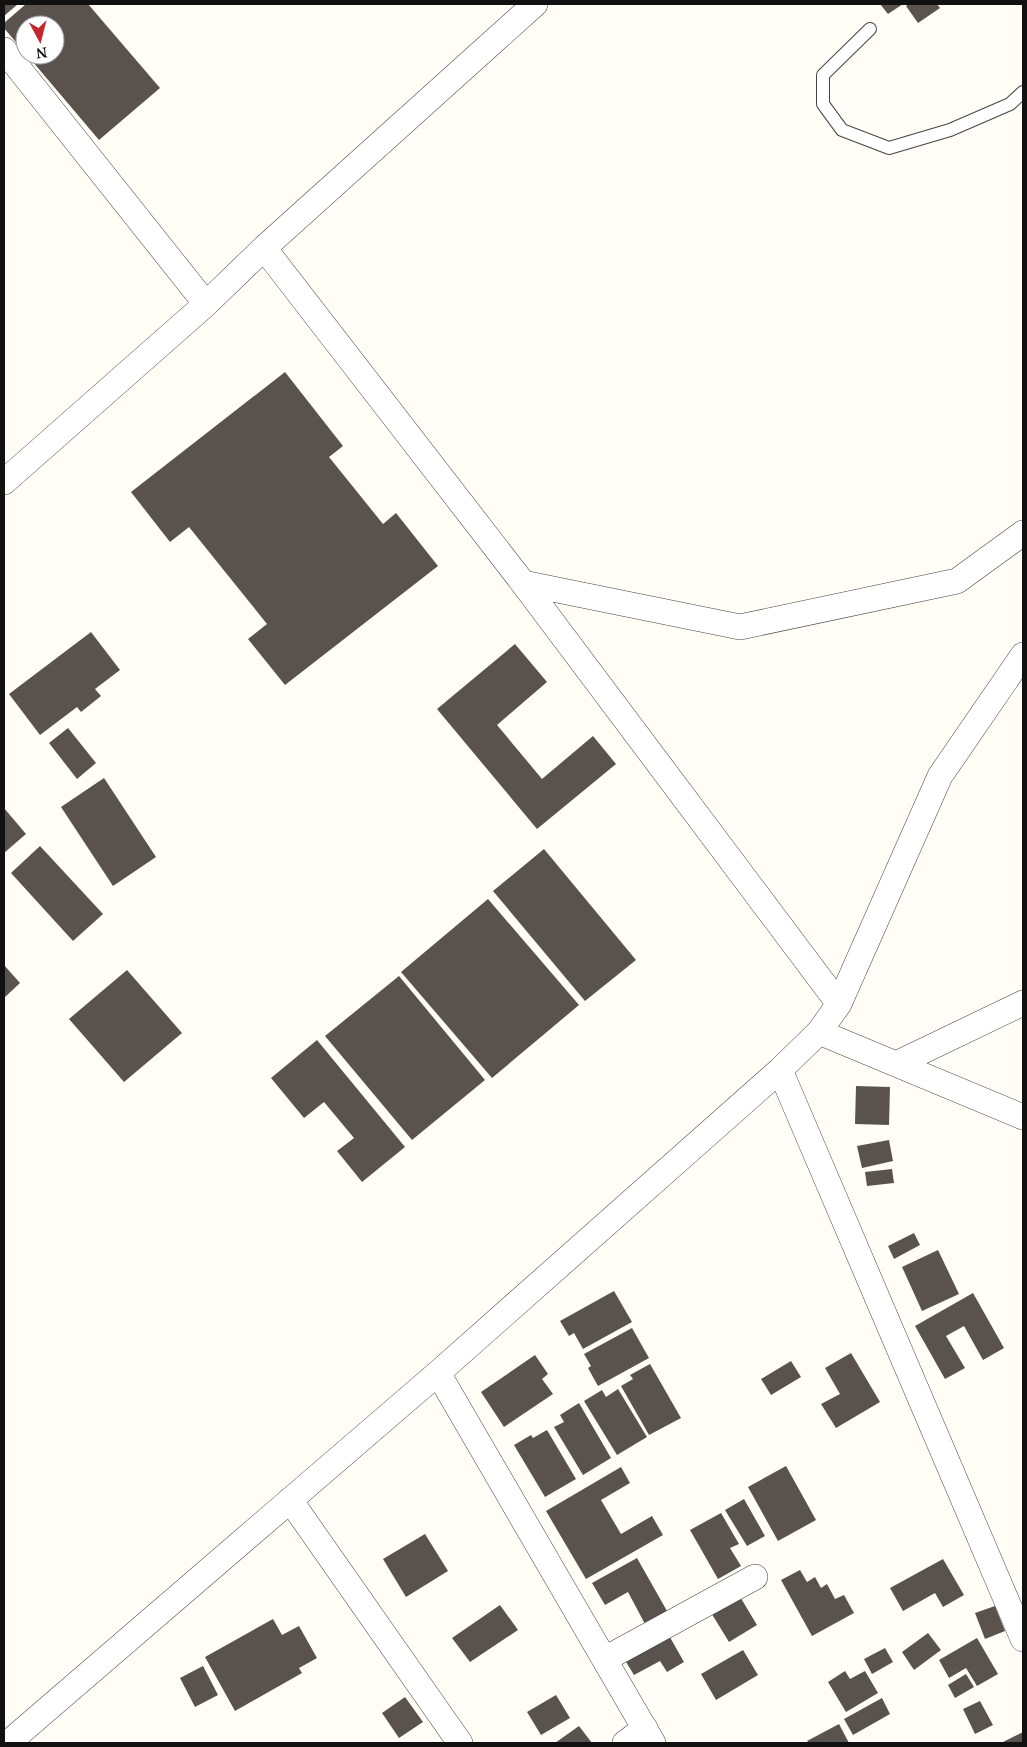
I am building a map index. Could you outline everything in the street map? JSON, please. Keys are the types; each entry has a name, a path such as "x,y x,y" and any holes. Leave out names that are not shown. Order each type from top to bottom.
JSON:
{"street":[{"path":"4,482 206,304 264,248 535,4"},
{"path":"4,50 206,304"},
{"path":"264,248 523,583 839,1004"},
{"path":"523,583 740,627 957,582 1023,533"},
{"path":"8,1743 438,1373 780,1070 819,1032 839,1004 940,776 1023,655"},
{"path":"896,1064 1023,1003"},
{"path":"819,1032 1023,1117"},
{"path":"780,1070 1023,1639"},
{"path":"438,1373 649,1736 625,1743"},
{"path":"290,1500 460,1743"},
{"path":"605,1659 755,1577"}],"lane":[{"path":"870,29 823,75 823,104 842,130 888,148 950,130 1010,104 1023,92"}],"building":[{"path":"4,4 18,4 4,16"},
{"path":"26,4 88,4 160,88 99,140 35,65 65,65 65,15 15,15 15,41 4,28 4,23"},
{"path":"880,4 903,4 888,14"},
{"path":"909,4 937,4 940,8 918,23 906,6"},
{"path":"285,372 343,446 329,457 383,524 396,513 438,566 285,685 248,639 267,624 189,527 170,542 131,492"},
{"path":"91,632 120,670 95,689 101,696 81,712 77,707 40,735 9,694"},
{"path":"515,644 547,682 497,725 542,779 593,736 616,764 537,829 437,709"},
{"path":"68,728 96,763 77,779 49,743"},
{"path":"104,778 156,857 113,886 61,807"},
{"path":"4,808 26,834 4,853"},
{"path":"40,846 103,914 73,941 11,873"},
{"path":"544,849 636,960 585,1001 493,891"},
{"path":"488,899 579,1005 492,1078 401,972"},
{"path":"4,965 20,983 4,998"},
{"path":"127,970 182,1033 124,1082 69,1019"},
{"path":"399,976 485,1080 412,1140 325,1036"},
{"path":"317,1040 405,1147 362,1182 337,1151 354,1138 324,1102 304,1118 271,1078"},
{"path":"856,1086 890,1087 889,1125 855,1124"},
{"path":"889,1140 893,1161 862,1168 857,1146"},
{"path":"892,1169 894,1183 867,1186 865,1172"},
{"path":"914,1233 920,1245 894,1259 888,1246"},
{"path":"938,1250 959,1294 922,1311 902,1267"},
{"path":"614,1291 632,1322 583,1349 574,1333 569,1336 560,1321"},
{"path":"973,1293 1004,1348 983,1360 964,1326 946,1336 965,1368 945,1379 915,1326"},
{"path":"632,1328 649,1358 598,1386 588,1368 591,1366 584,1354"},
{"path":"851,1353 880,1402 836,1428 821,1404 840,1394 825,1368"},
{"path":"535,1355 548,1374 542,1379 553,1394 504,1427 481,1392"},
{"path":"791,1361 801,1377 771,1395 761,1379"},
{"path":"650,1364 681,1418 649,1435 621,1386 633,1379 630,1375"},
{"path":"618,1389 647,1437 617,1455 584,1401 602,1390 606,1397"},
{"path":"579,1403 611,1458 583,1475 554,1427 564,1422 560,1415"},
{"path":"547,1430 576,1479 545,1497 514,1445 531,1435 533,1438"},
{"path":"786,1466 816,1520 778,1541 748,1487"},
{"path":"621,1467 630,1483 601,1500 621,1534 652,1516 663,1535 586,1579 546,1511"},
{"path":"744,1499 765,1536 747,1546 725,1510"},
{"path":"721,1513 739,1544 730,1548 741,1566 718,1579 690,1530"},
{"path":"425,1534 448,1571 406,1597 383,1559"},
{"path":"637,1558 667,1611 645,1624 628,1592 605,1605 592,1583"},
{"path":"943,1559 964,1595 943,1607 935,1593 903,1611 890,1588"},
{"path":"800,1570 807,1582 815,1577 821,1588 827,1584 835,1599 844,1595 854,1613 812,1636 781,1580"},
{"path":"739,1595 757,1625 729,1642 710,1611"},
{"path":"500,1605 518,1630 470,1662 452,1638"},
{"path":"995,1606 1005,1631 985,1639 975,1613"},
{"path":"273,1619 282,1635 299,1626 317,1658 299,1668 302,1673 235,1711 205,1657"},
{"path":"667,1632 684,1662 667,1672 660,1661 634,1675 623,1657"},
{"path":"928,1633 941,1650 914,1670 902,1652"},
{"path":"977,1638 998,1674 977,1686 966,1668 949,1678 939,1660"},
{"path":"885,1648 893,1662 872,1674 864,1659"},
{"path":"743,1650 758,1675 716,1700 701,1674"},
{"path":"203,1666 218,1695 195,1707 180,1678"},
{"path":"845,1671 850,1679 865,1671 878,1693 846,1712 828,1682"},
{"path":"966,1674 974,1687 955,1698 948,1685"},
{"path":"556,1695 570,1718 541,1735 527,1712"},
{"path":"405,1697 423,1722 399,1738 382,1713"},
{"path":"882,1698 890,1714 853,1735 844,1719"},
{"path":"980,1701 993,1725 975,1734 963,1709"},
{"path":"839,1724 849,1743 809,1743 807,1741"},
{"path":"579,1726 592,1743 555,1743"},
{"path":"1023,1732 1023,1743 1001,1743"}]}
